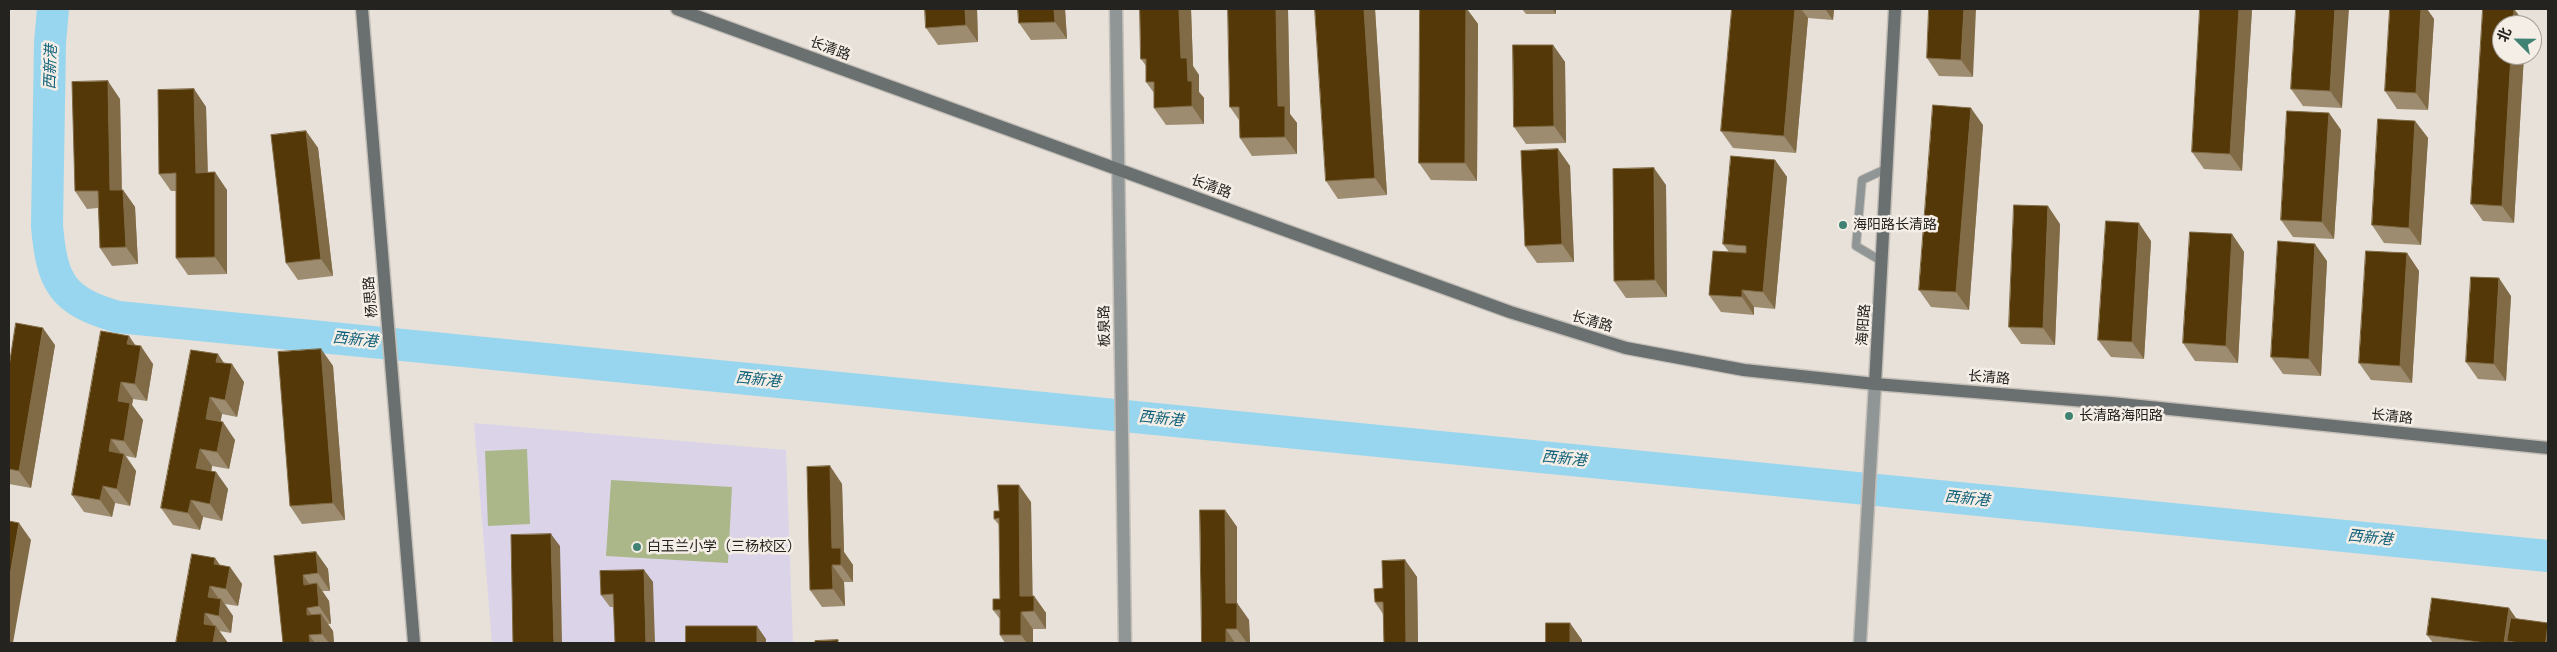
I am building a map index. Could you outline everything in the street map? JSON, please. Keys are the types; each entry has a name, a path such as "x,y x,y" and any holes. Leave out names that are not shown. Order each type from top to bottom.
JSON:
{"main road":[{"name":"杨思路","path":"362,9 414,643"},
{"name":"长清路","path":"677,9 1510,312 1626,348 1702,363 1875,384 2111,403 2548,448"},
{"name":"海阳路","path":"1875,384 1895,9"}],"street":[{"name":"板泉路","path":"1116,9 1125,643"},
{"name":"海阳路","path":"1860,643 1875,384"}],"lane":[{"path":"1883,262 1856,246 1862,180 1888,168"}],"shaded area":[{"name":"白玉兰小学（三杨校区）","path":"474,423 786,450 793,643 492,643"}],"green space":[{"path":"527,449 530,524 488,526 485,451"},
{"path":"611,480 732,487 728,563 606,556"}],"building":[{"path":"925,9 965,9 966,25 926,28"},
{"path":"1018,9 1054,9 1055,22 1019,23"},
{"path":"1140,9 1179,9 1181,58 1187,58 1188,81 1192,81 1192,106 1154,108 1154,82 1146,82 1146,59 1141,59"},
{"path":"1228,9 1276,9 1278,106 1285,106 1285,137 1240,138 1239,107 1230,107"},
{"path":"1315,9 1364,9 1375,178 1326,181"},
{"path":"1420,9 1466,9 1465,163 1419,163"},
{"path":"1732,9 1795,9 1784,136 1721,131"},
{"path":"1929,9 1964,9 1961,60 1927,58"},
{"path":"2200,9 2239,9 2230,154 2192,152"},
{"path":"2296,9 2335,9 2330,91 2291,89"},
{"path":"2390,9 2421,9 2416,93 2385,91"},
{"path":"2483,9 2514,9 2514,15 2492,15 2492,65 2510,65 2502,206 2471,204"},
{"path":"1513,45 1553,45 1554,126 1514,127"},
{"path":"108,81 110,190 123,190 126,247 100,248 98,191 75,191 72,82"},
{"path":"194,89 196,173 215,172 215,257 176,258 176,173 159,174 158,90"},
{"path":"1933,105 1971,108 1956,292 1919,290"},
{"path":"2287,111 2329,113 2322,222 2281,220"},
{"path":"2378,119 2415,121 2409,228 2372,225"},
{"path":"306,131 321,259 286,263 271,135"},
{"path":"1558,149 1562,244 1525,246 1521,151"},
{"path":"1731,156 1775,160 1763,292 1742,290 1742,297 1709,295 1713,251 1746,253 1746,246 1723,244"},
{"path":"1654,168 1655,280 1614,281 1613,169"},
{"path":"2014,205 2048,206 2043,328 2009,327"},
{"path":"2106,221 2139,223 2132,342 2098,340"},
{"path":"2190,232 2232,234 2226,346 2183,343"},
{"path":"2278,241 2315,244 2309,359 2271,357"},
{"path":"2366,251 2407,253 2400,366 2359,363"},
{"path":"2471,277 2499,278 2494,364 2466,362"},
{"path":"16,323 43,328 19,471 9,469 9,367"},
{"path":"101,331 129,336 127,344 141,346 135,384 121,382 118,401 130,403 124,441 111,439 109,451 124,454 117,489 103,486 100,500 72,495"},
{"path":"321,349 333,503 290,506 278,352"},
{"path":"191,350 218,354 216,362 232,364 225,400 210,397 206,419 223,422 217,452 200,449 196,468 216,472 210,504 191,500 188,513 161,508"},
{"path":"830,466 832,548 841,548 841,565 832,565 833,589 810,590 807,467"},
{"path":"998,485 1019,485 1020,596 1034,596 1034,611 1021,612 1021,635 1000,635 1000,610 993,610 993,599 1000,599 999,518 994,519 994,511 999,511"},
{"path":"1200,510 1225,510 1226,603 1237,603 1237,629 1226,629 1226,643 1202,643"},
{"path":"9,521 19,523 9,581"},
{"path":"551,534 554,643 513,643 511,535"},
{"path":"316,552 318,573 303,575 304,585 317,583 319,606 307,608 307,615 321,614 322,634 309,635 310,643 283,643 274,556"},
{"path":"192,554 215,558 214,564 230,567 226,589 210,586 208,597 221,599 219,616 205,613 204,624 216,626 213,643 176,643"},
{"path":"1405,560 1406,643 1384,643 1383,602 1375,602 1374,589 1383,588 1382,561"},
{"path":"644,570 646,643 615,643 613,594 601,595 600,571"},
{"path":"2432,598 2509,608 2504,643 2486,643 2427,635"},
{"path":"2511,618 2548,623 2546,643 2507,641"},
{"path":"1546,623 1570,623 1570,643 1546,643"},
{"path":"2548,625 2548,643 2546,643"},
{"path":"686,626 757,626 757,643 686,643"},
{"path":"838,640 838,643 815,643 815,641"}],"waterway":[{"name":"西新港","path":"53,9 50,43 47,226 52,262 63,287 72,296 99,311 118,317 2548,556"}],"place":[{"name":"海阳路长清路","path":"1843,225"},
{"name":"长清路海阳路","path":"2069,416"},
{"name":"白玉兰小学（三杨校区）","path":"637,547"}]}
